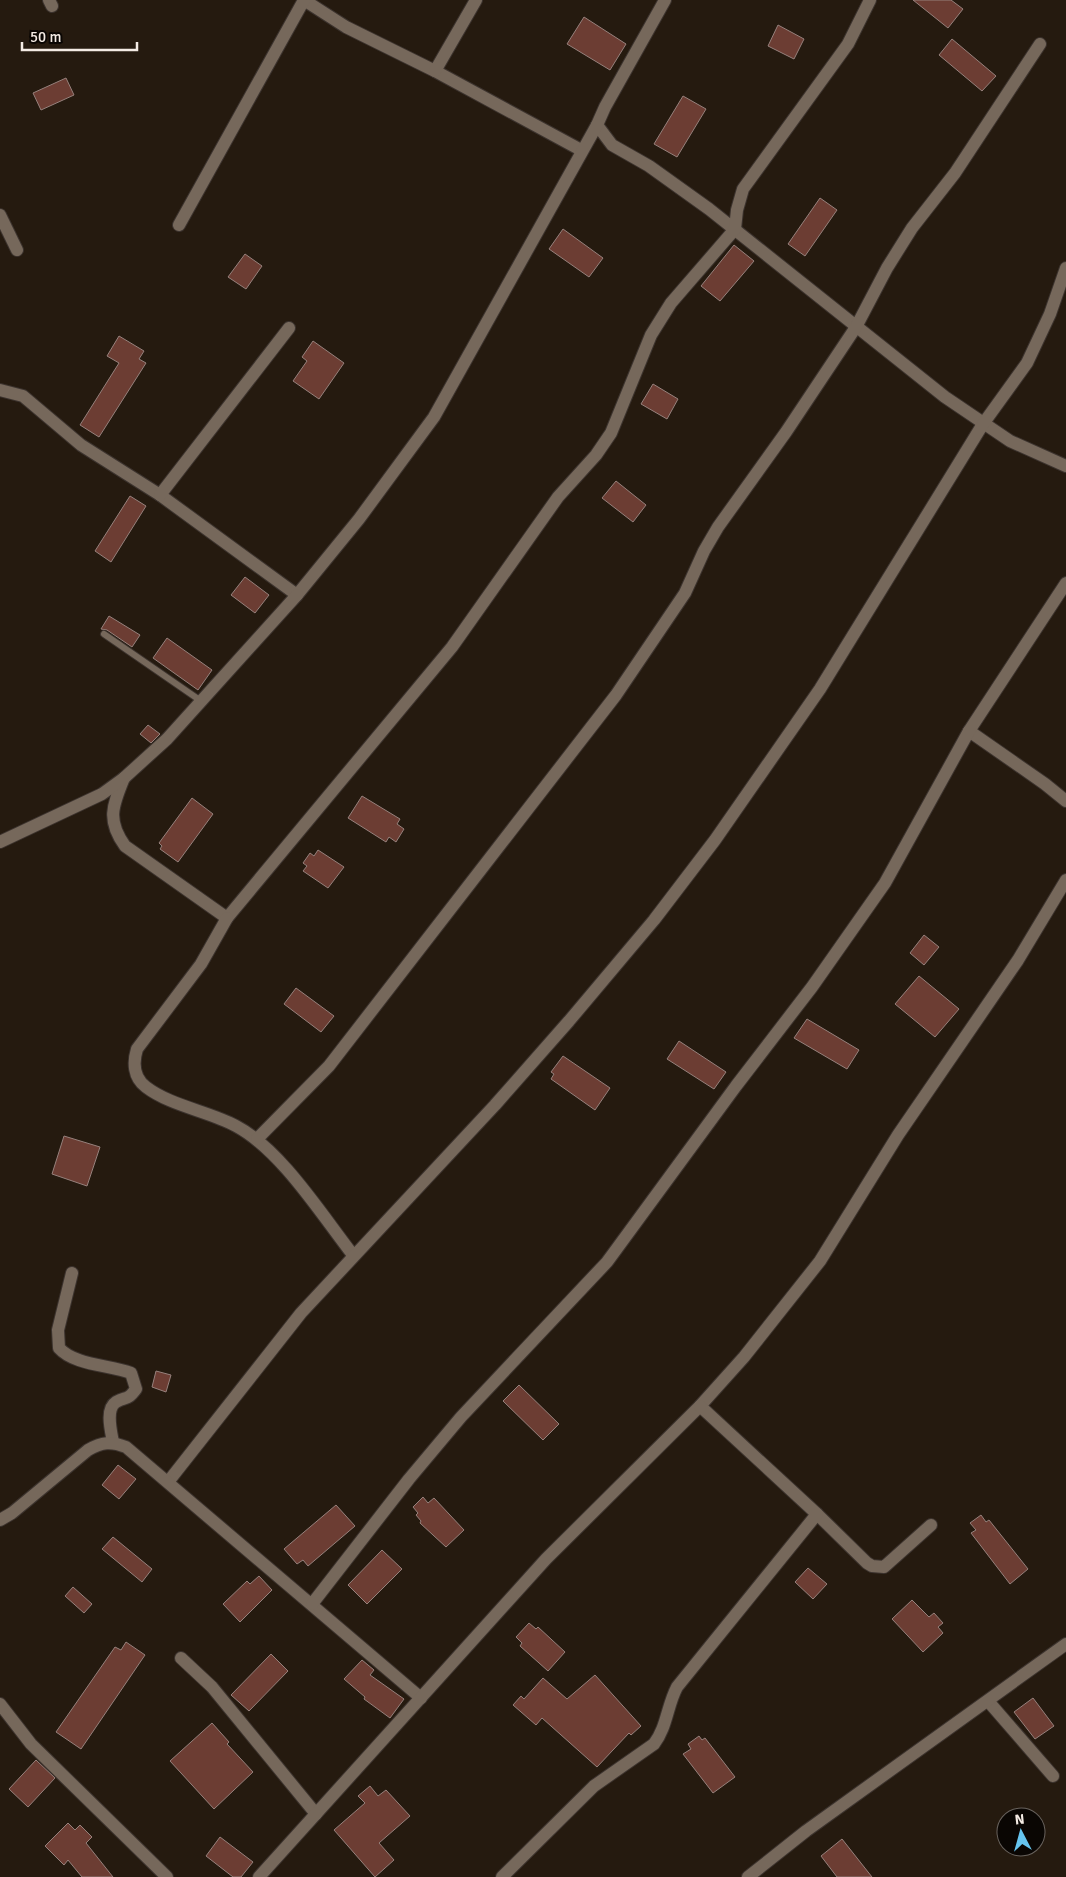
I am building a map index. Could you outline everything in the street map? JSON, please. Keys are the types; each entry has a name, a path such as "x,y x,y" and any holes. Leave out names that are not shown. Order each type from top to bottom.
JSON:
{"street":[{"path":"179,225 304,0 346,28 435,71 581,150"},
{"path":"435,71 476,0"},
{"path":"0,842 102,794 124,778 167,739 297,595 359,519 434,417 665,0"},
{"path":"353,1255 300,1186 257,1139 236,1126 144,1086 136,1074 134,1060 137,1049 201,964 227,918 452,647 558,497 596,454 611,432 651,335 671,303 735,229 737,210 743,190 848,44 870,0"},
{"path":"257,1139 329,1066 616,695 685,594 704,551 718,527 786,432 856,327 887,268 912,228 955,173 1040,44"},
{"path":"597,125 612,145 649,166 735,229 945,397 1010,441 1066,466"},
{"path":"0,214 17,250"},
{"path":"168,1482 301,1313 353,1255 495,1105 569,1021 654,920 709,848 820,689 984,424 1027,363 1050,314 1066,268"},
{"path":"160,495 289,328"},
{"path":"0,390 23,396 82,445 160,495 297,595"},
{"path":"312,1604 409,1479 461,1417 612,1254 812,987 885,883 969,731 1066,583"},
{"path":"969,731 1066,801"},
{"path":"124,778 114,800 113,817 115,832 125,846 227,918"},
{"path":"259,1877 546,1559 700,1406 744,1357 820,1262 898,1135 1018,960 1066,880"},
{"path":"72,1272 58,1330 59,1348 64,1354 73,1358 131,1373 135,1380 136,1389 129,1398 116,1402 112,1407 110,1419 113,1442"},
{"path":"700,1406 867,1563 877,1567 884,1567 931,1525"},
{"path":"0,1520 12,1513 88,1450 100,1444 113,1442 126,1447 421,1698"},
{"path":"502,1877 594,1786 654,1744 661,1735 672,1697 677,1687 817,1514"},
{"path":"748,1877 806,1831 1066,1644"},
{"path":"181,1658 212,1687 316,1814"},
{"path":"988,1701 1053,1776"},
{"path":"0,1704 31,1744 167,1877"}],"lane":[{"path":"104,634 201,701"}],"building":[{"path":"913,0 951,0 963,9 948,28"},
{"path":"584,17 626,44 610,70 567,44"},
{"path":"778,25 804,39 794,59 768,46"},
{"path":"952,39 996,76 982,91 939,55"},
{"path":"66,78 74,95 41,110 33,93"},
{"path":"683,96 706,109 677,157 654,144"},
{"path":"820,198 837,210 805,256 788,244"},
{"path":"563,229 603,258 589,277 549,249"},
{"path":"734,245 754,261 720,301 701,286"},
{"path":"245,254 262,266 246,289 228,277"},
{"path":"119,336 144,351 139,359 146,363 99,437 80,425 119,363 107,356"},
{"path":"313,341 344,363 319,399 293,381 307,361 302,357"},
{"path":"653,384 678,399 667,419 641,404"},
{"path":"616,481 646,505 633,522 602,498"},
{"path":"130,496 146,506 111,562 95,551"},
{"path":"245,577 269,595 255,613 231,595"},
{"path":"109,616 140,635 132,647 107,630 101,629"},
{"path":"167,638 212,670 198,690 153,658"},
{"path":"148,725 160,734 151,743 140,734"},
{"path":"362,796 400,819 397,824 404,829 396,842 389,837 386,842 348,818"},
{"path":"192,798 213,814 178,862 160,849 162,846 159,843"},
{"path":"318,850 344,867 328,888 303,871 307,866 303,863 310,853 314,856"},
{"path":"924,935 939,947 924,965 910,953"},
{"path":"919,976 959,1009 935,1037 895,1004"},
{"path":"296,988 334,1016 321,1032 284,1004"},
{"path":"807,1019 859,1050 847,1069 794,1038"},
{"path":"679,1041 726,1072 714,1089 667,1059"},
{"path":"563,1056 610,1088 595,1110 551,1079 554,1074 551,1072"},
{"path":"64,1136 100,1147 87,1186 52,1174"},
{"path":"156,1371 171,1375 166,1392 152,1387"},
{"path":"519,1385 559,1424 543,1440 503,1401"},
{"path":"118,1465 136,1479 119,1499 102,1485"},
{"path":"423,1497 428,1503 434,1498 464,1530 446,1547 420,1523 421,1521 416,1515 418,1513 413,1507"},
{"path":"336,1505 355,1526 308,1566 303,1560 297,1564 284,1549"},
{"path":"981,1515 986,1522 989,1520 1028,1569 1010,1584 971,1533 976,1530 970,1523"},
{"path":"113,1537 152,1569 142,1582 102,1549"},
{"path":"382,1550 402,1569 367,1604 348,1585"},
{"path":"808,1568 827,1584 813,1599 795,1582"},
{"path":"259,1576 272,1590 240,1622 223,1604 247,1581 250,1584"},
{"path":"73,1587 92,1604 84,1613 65,1596"},
{"path":"912,1600 929,1617 934,1613 943,1623 938,1627 943,1633 923,1652 892,1619"},
{"path":"529,1623 536,1629 538,1627 565,1652 548,1671 520,1646 522,1643 516,1637"},
{"path":"126,1642 145,1655 81,1749 56,1732 115,1647 121,1650"},
{"path":"271,1654 288,1671 249,1711 231,1695"},
{"path":"362,1660 374,1670 370,1675 404,1699 390,1718 364,1699 365,1697 344,1679"},
{"path":"595,1675 641,1726 631,1735 629,1733 597,1767 542,1718 536,1725 513,1705 521,1696 524,1699 543,1678 567,1699"},
{"path":"1033,1698 1054,1726 1035,1739 1014,1712"},
{"path":"212,1723 229,1742 227,1744 253,1772 214,1809 170,1761"},
{"path":"699,1736 702,1740 705,1738 735,1777 713,1793 683,1754 691,1749 688,1744"},
{"path":"36,1760 55,1778 28,1807 9,1789"},
{"path":"370,1786 378,1796 386,1790 410,1816 379,1843 394,1860 375,1877 334,1830 365,1803 358,1796"},
{"path":"68,1823 75,1830 80,1825 92,1837 86,1843 113,1877 82,1877 68,1860 64,1865 45,1846"},
{"path":"220,1837 253,1862 241,1877 233,1877 206,1856"},
{"path":"842,1839 872,1877 837,1877 821,1856"}]}
